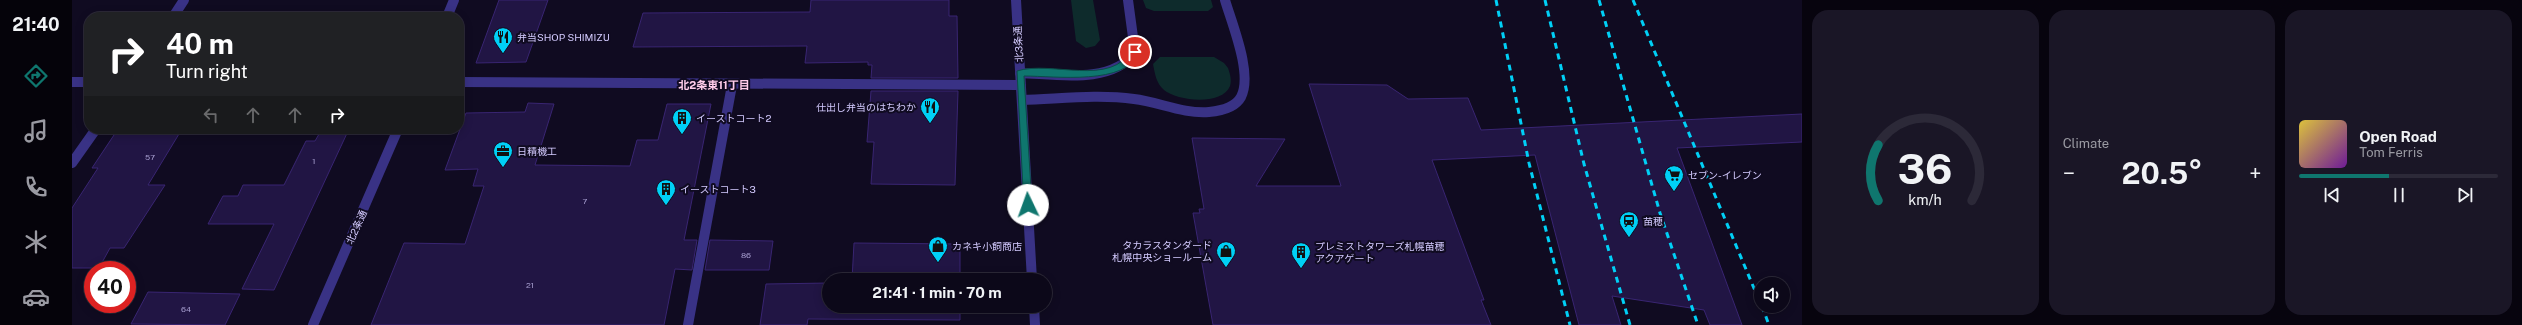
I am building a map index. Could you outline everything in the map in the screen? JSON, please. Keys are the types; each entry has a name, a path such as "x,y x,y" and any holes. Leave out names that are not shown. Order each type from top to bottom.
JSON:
{"street":[{"path":"176,12 184,0"},
{"path":"449,12 454,0"},
{"name":"北3条通","path":"1016,0 1032,273"},
{"path":"1020,73 1106,72 1124,66 1132,59 1135,52 1128,0"},
{"path":"1022,100 1126,98 1186,111 1208,112 1222,110 1234,105 1242,96 1244,72 1225,0"},
{"path":"72,82 84,82"},
{"path":"464,82 732,85 1021,85"},
{"path":"688,325 732,85"},
{"path":"72,163 92,134"},
{"name":"北2条通","path":"313,325 396,134"},
{"path":"1034,313 1035,325"}],"green space":[{"path":"1071,0 1093,0 1100,40 1095,46 1086,48 1076,41"},
{"path":"1143,0 1211,0 1213,7 1208,11 1154,11 1146,8"},
{"path":"1160,57 1214,57 1224,63 1228,68 1231,84 1225,92 1218,97 1209,99 1188,99 1170,94 1161,87 1155,75 1153,64"}],"building":[{"path":"499,0 548,0 526,62 476,63"},
{"path":"811,0 949,0 949,16 957,16 958,78 871,78 872,65 868,65 868,62 805,63 807,46 633,47 643,13 810,12"},
{"path":"1309,84 1387,85 1408,99 1468,98 1481,130 1802,114 1802,142 1677,148 1742,325 1710,325 1704,310 1612,296 1621,325 1579,325 1535,155 1432,160 1484,300 1481,300 1491,325 1213,325 1193,213 1200,213 1199,209 1204,209 1192,138 1285,139 1256,186 1341,186"},
{"path":"871,91 958,91 955,185 871,184 874,142 867,142"},
{"path":"528,103 554,104 535,165 630,166 637,140 658,140 667,104 711,104 684,240 697,240 692,270 675,269 664,325 371,325 404,243 465,244 484,186 473,186 478,169 445,170 458,134 464,134 464,118 466,113 525,112"},
{"path":"115,134 179,134 148,185 165,185 124,248 110,248 103,261 84,261 84,268 72,268 72,208 98,168 92,168"},
{"path":"319,134 347,134 274,290 242,289 274,224 208,224 223,196 238,196 243,185 284,185 306,141 315,141"},
{"path":"710,240 773,241 769,270 705,270"},
{"path":"854,243 960,244 960,273 852,273"},
{"path":"822,283 822,313 960,313 960,320 808,319 807,325 760,325 766,284"},
{"path":"148,292 240,294 225,325 131,324"}],"railway":[{"path":"1496,0 1529,163 1570,325"},
{"path":"1545,0 1584,164 1630,325"},
{"path":"1599,0 1660,213 1698,325"},
{"path":"1633,0 1754,288"},
{"path":"1765,313 1769,325"}],"place":[{"name":"弁当SHOP SHIMIZU","path":"503,54"},
{"name":"仕出し弁当のはちわか","path":"930,124"},
{"name":"イーストコート2","path":"682,135"},
{"name":"日精機工","path":"503,168"},
{"name":"セブン-イレブン","path":"1674,192"},
{"name":"イーストコート3","path":"666,206"},
{"name":"苗穂","path":"1629,238"},
{"name":"カネキ小飼商店","path":"938,263"},
{"name":"タカラスタンダード 札幌中央ショールーム","path":"1226,268"},
{"name":"プレミストタワーズ札幌苗穂 アクアゲート","path":"1301,269"}],"district":[{"name":"北2条東11丁目","path":"714,85"}],"route":[{"path":"1028,205 1020,73 1115,71 1132,59 1135,52"}]}
